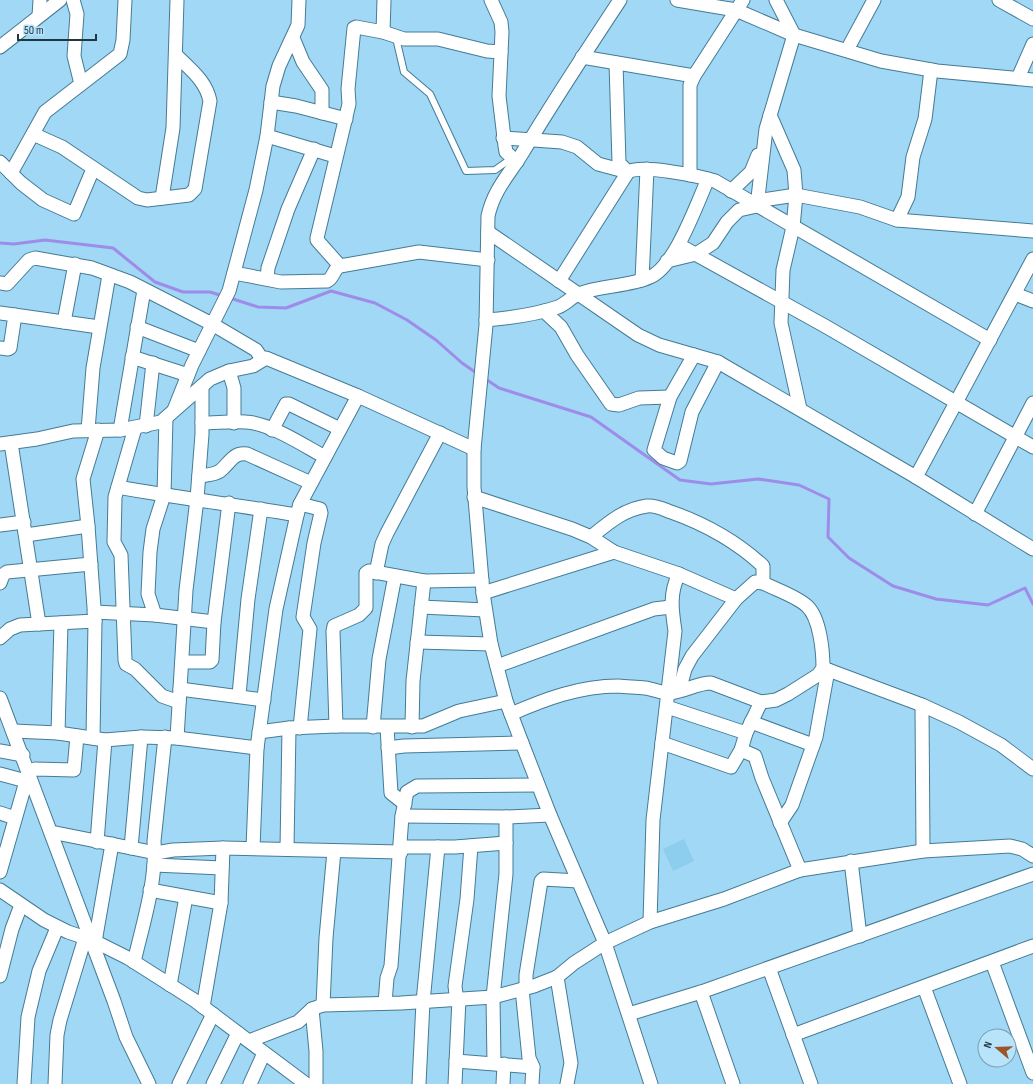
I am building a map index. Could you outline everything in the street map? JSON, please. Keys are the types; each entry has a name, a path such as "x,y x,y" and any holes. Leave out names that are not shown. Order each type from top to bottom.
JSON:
{"street":[{"path":"39,16 40,0"},
{"path":"0,47 60,0"},
{"path":"73,0 77,14 74,56 81,84"},
{"path":"11,172 45,112 120,54 123,40 124,0"},
{"path":"162,198 173,128 178,0"},
{"path":"155,615 148,594 150,552 153,529 164,495 170,415 199,351 229,291 256,190 267,136 273,86 279,66 298,26 299,0"},
{"path":"384,0 384,32"},
{"path":"491,0 501,22 499,103 503,138 506,152 515,160"},
{"path":"620,0 530,140 515,160 496,190 491,202 488,232 486,320 474,449 474,498 485,610 491,644 506,701 550,815 605,942 651,1084"},
{"path":"677,0 740,5 794,35 881,61 931,70 1033,80"},
{"path":"757,206 765,137 794,35 776,0"},
{"path":"847,50 874,0"},
{"path":"999,0 1033,19"},
{"path":"690,175 689,90 694,76 740,5"},
{"path":"340,266 317,238 349,104 348,89 354,28 356,26 384,32 396,38 438,39 486,51 501,52"},
{"path":"293,38 303,62 322,90 322,113"},
{"path":"1018,78 1033,44"},
{"path":"33,134 62,147 138,198 147,200 190,195 195,189 210,102 203,82 176,56"},
{"path":"582,57 694,76"},
{"path":"616,63 619,163 628,172"},
{"path":"897,220 908,197 913,157 925,119 931,70"},
{"path":"271,102 296,106 346,119"},
{"path":"770,116 794,170 796,195 793,227 783,270 781,323 800,409"},
{"path":"267,136 336,156"},
{"path":"732,191 751,172 765,137"},
{"path":"503,138 562,142 577,147 598,164 628,172 639,168 708,179 732,191 990,340"},
{"path":"267,279 268,268 288,209 314,149"},
{"path":"0,162 43,200 74,214 76,213 93,169"},
{"path":"642,280 647,170"},
{"path":"559,281 628,172"},
{"path":"486,320 517,318 544,311 559,306 578,294 642,280 656,274 680,245 708,179"},
{"path":"667,261 696,254 713,243 727,222 739,210 757,206 762,200 796,195 860,207 897,220 1033,231"},
{"path":"488,232 638,335 659,345 718,362 916,477 1033,549"},
{"path":"680,245 957,402 1033,447"},
{"path":"234,273 282,282 327,281 332,277 336,268 340,266 420,252 488,260"},
{"path":"0,284 7,284 29,260 35,258 75,264 109,275 144,290 212,324 256,350 262,359"},
{"path":"916,477 1033,259"},
{"path":"64,322 75,264"},
{"path":"97,842 99,739 91,564 83,479 93,430 91,382 99,327 109,275"},
{"path":"120,430 144,290"},
{"path":"1015,294 1033,301"},
{"path":"544,311 562,327 576,355 611,404 619,406 639,398 670,397"},
{"path":"0,313 99,327"},
{"path":"0,348 8,350 10,348 15,315"},
{"path":"137,327 199,351"},
{"path":"694,355 670,397 654,450 663,458 677,463 680,461 692,412 718,362"},
{"path":"132,357 188,375"},
{"path":"40,624 24,522 6,443 73,431 120,430 140,427 170,415 210,380 229,371 253,366 262,359 269,358 358,396 474,449"},
{"path":"153,364 140,427 115,497 114,542 121,555 126,664 135,669 162,696 179,702"},
{"path":"229,371 234,388 234,423"},
{"path":"134,962 150,890 155,859 154,841 171,737 179,702 186,590 199,476 202,423 202,386"},
{"path":"253,848 259,732 276,609 298,509 358,396"},
{"path":"975,514 1017,437 1033,403"},
{"path":"272,430 286,404 289,404 340,429"},
{"path":"202,423 246,422 272,430 325,456"},
{"path":"376,573 382,544 387,533 440,433"},
{"path":"199,476 214,474 220,471 235,455 240,453 248,454 311,483"},
{"path":"118,487 261,509 320,509 321,513 314,543 303,617 310,629 294,728 288,849"},
{"path":"474,498 572,528 591,537 614,552 679,574 736,599"},
{"path":"182,662 211,662 214,622 229,503"},
{"path":"591,537 620,515 645,506 653,506 694,520 747,552 763,566 763,583"},
{"path":"239,695 248,599 261,509"},
{"path":"0,525 24,522"},
{"path":"26,535 88,526"},
{"path":"336,726 333,630 334,626 338,623 363,612 366,608 365,576 369,571 424,581 483,587 614,552"},
{"path":"0,583 3,575 7,572 91,564"},
{"path":"674,692 675,631 671,607 673,588 679,574"},
{"path":"373,726 379,659 396,576"},
{"path":"412,727 412,681 424,581"},
{"path":"650,922 653,820 667,707 688,662 736,599 755,582 763,583 806,605 812,611 816,619 826,669 813,745 792,804 780,823"},
{"path":"421,607 485,610"},
{"path":"497,666 654,609 671,607"},
{"path":"0,638 15,626 61,623 94,617 124,614 155,615 214,622"},
{"path":"58,733 61,623"},
{"path":"417,642 491,644"},
{"path":"511,714 550,697 576,690 616,686 674,692 704,683 711,683 761,702 776,700 788,694 826,669"},
{"path":"826,669 922,705 1001,745 1033,769"},
{"path":"180,689 239,695 264,700"},
{"path":"0,698 23,755 27,776 51,832 126,1037 149,1084"},
{"path":"259,732 294,728 336,726 423,726 459,711 506,701"},
{"path":"662,743 729,766 733,765 741,750 761,702"},
{"path":"922,705 923,851"},
{"path":"667,707 813,745"},
{"path":"387,727 391,794 403,810 506,817 550,815"},
{"path":"14,731 58,733 99,739 171,737 257,748"},
{"path":"0,872 27,776 35,769 74,770 77,736"},
{"path":"131,848 141,737"},
{"path":"388,748 404,746 522,743"},
{"path":"741,750 755,756 780,823 800,870"},
{"path":"0,751 23,755"},
{"path":"0,774 27,776"},
{"path":"385,1003 387,978 391,966 403,810 407,792 417,786 538,784"},
{"path":"0,813 15,818"},
{"path":"503,1084 499,1063 493,997 502,914 506,817"},
{"path":"51,832 131,848 155,859 222,868"},
{"path":"155,859 180,849 253,848 334,851 401,850 506,843"},
{"path":"55,1084 57,1035 60,1020 90,940 112,844"},
{"path":"455,1084 459,1000 456,994 456,986 467,899 471,846"},
{"path":"250,1041 298,1022 318,1007 459,1000 493,997 524,989 557,977 574,963 605,942 650,922 724,899 800,870 923,851 1010,846 1022,849 1033,856"},
{"path":"418,1084 423,1002 438,847"},
{"path":"179,1084 208,1010 221,903 223,848"},
{"path":"316,1084 318,1007 334,851"},
{"path":"851,861 860,936"},
{"path":"629,1014 701,992 1033,874"},
{"path":"532,1084 533,1067 529,1058 524,989 541,881 543,879 578,881"},
{"path":"150,890 221,903"},
{"path":"1,894 57,928 90,940 134,962 208,1010 306,1084"},
{"path":"170,985 186,897"},
{"path":"0,976 12,929 21,905"},
{"path":"24,1084 28,1017 39,971 57,928"},
{"path":"793,1035 1033,946"},
{"path":"992,962 1033,1073"},
{"path":"769,968 810,1084"},
{"path":"557,977 572,1062 567,1084"},
{"path":"924,987 960,1084"},
{"path":"701,992 733,1084"},
{"path":"213,1084 238,1033"},
{"path":"250,1084 264,1053"},
{"path":"456,1061 499,1063 533,1067"}],"lane":[{"path":"396,38 404,72 430,94 466,171 495,170 515,160"}],"shaded area":[{"path":"684,839 694,861 673,871 663,849"}],"waterway":[{"path":"0,243 14,244 45,240 113,248 155,282 183,292 210,292 223,296"},
{"path":"230,298 258,307 286,308 331,291 375,303 407,320 436,340 462,363 478,374"},
{"path":"484,378 499,388 591,417 680,480 711,484 758,479 799,485 829,499 828,537 849,558 893,586 936,599 988,605 1025,588 1033,604"}]}
